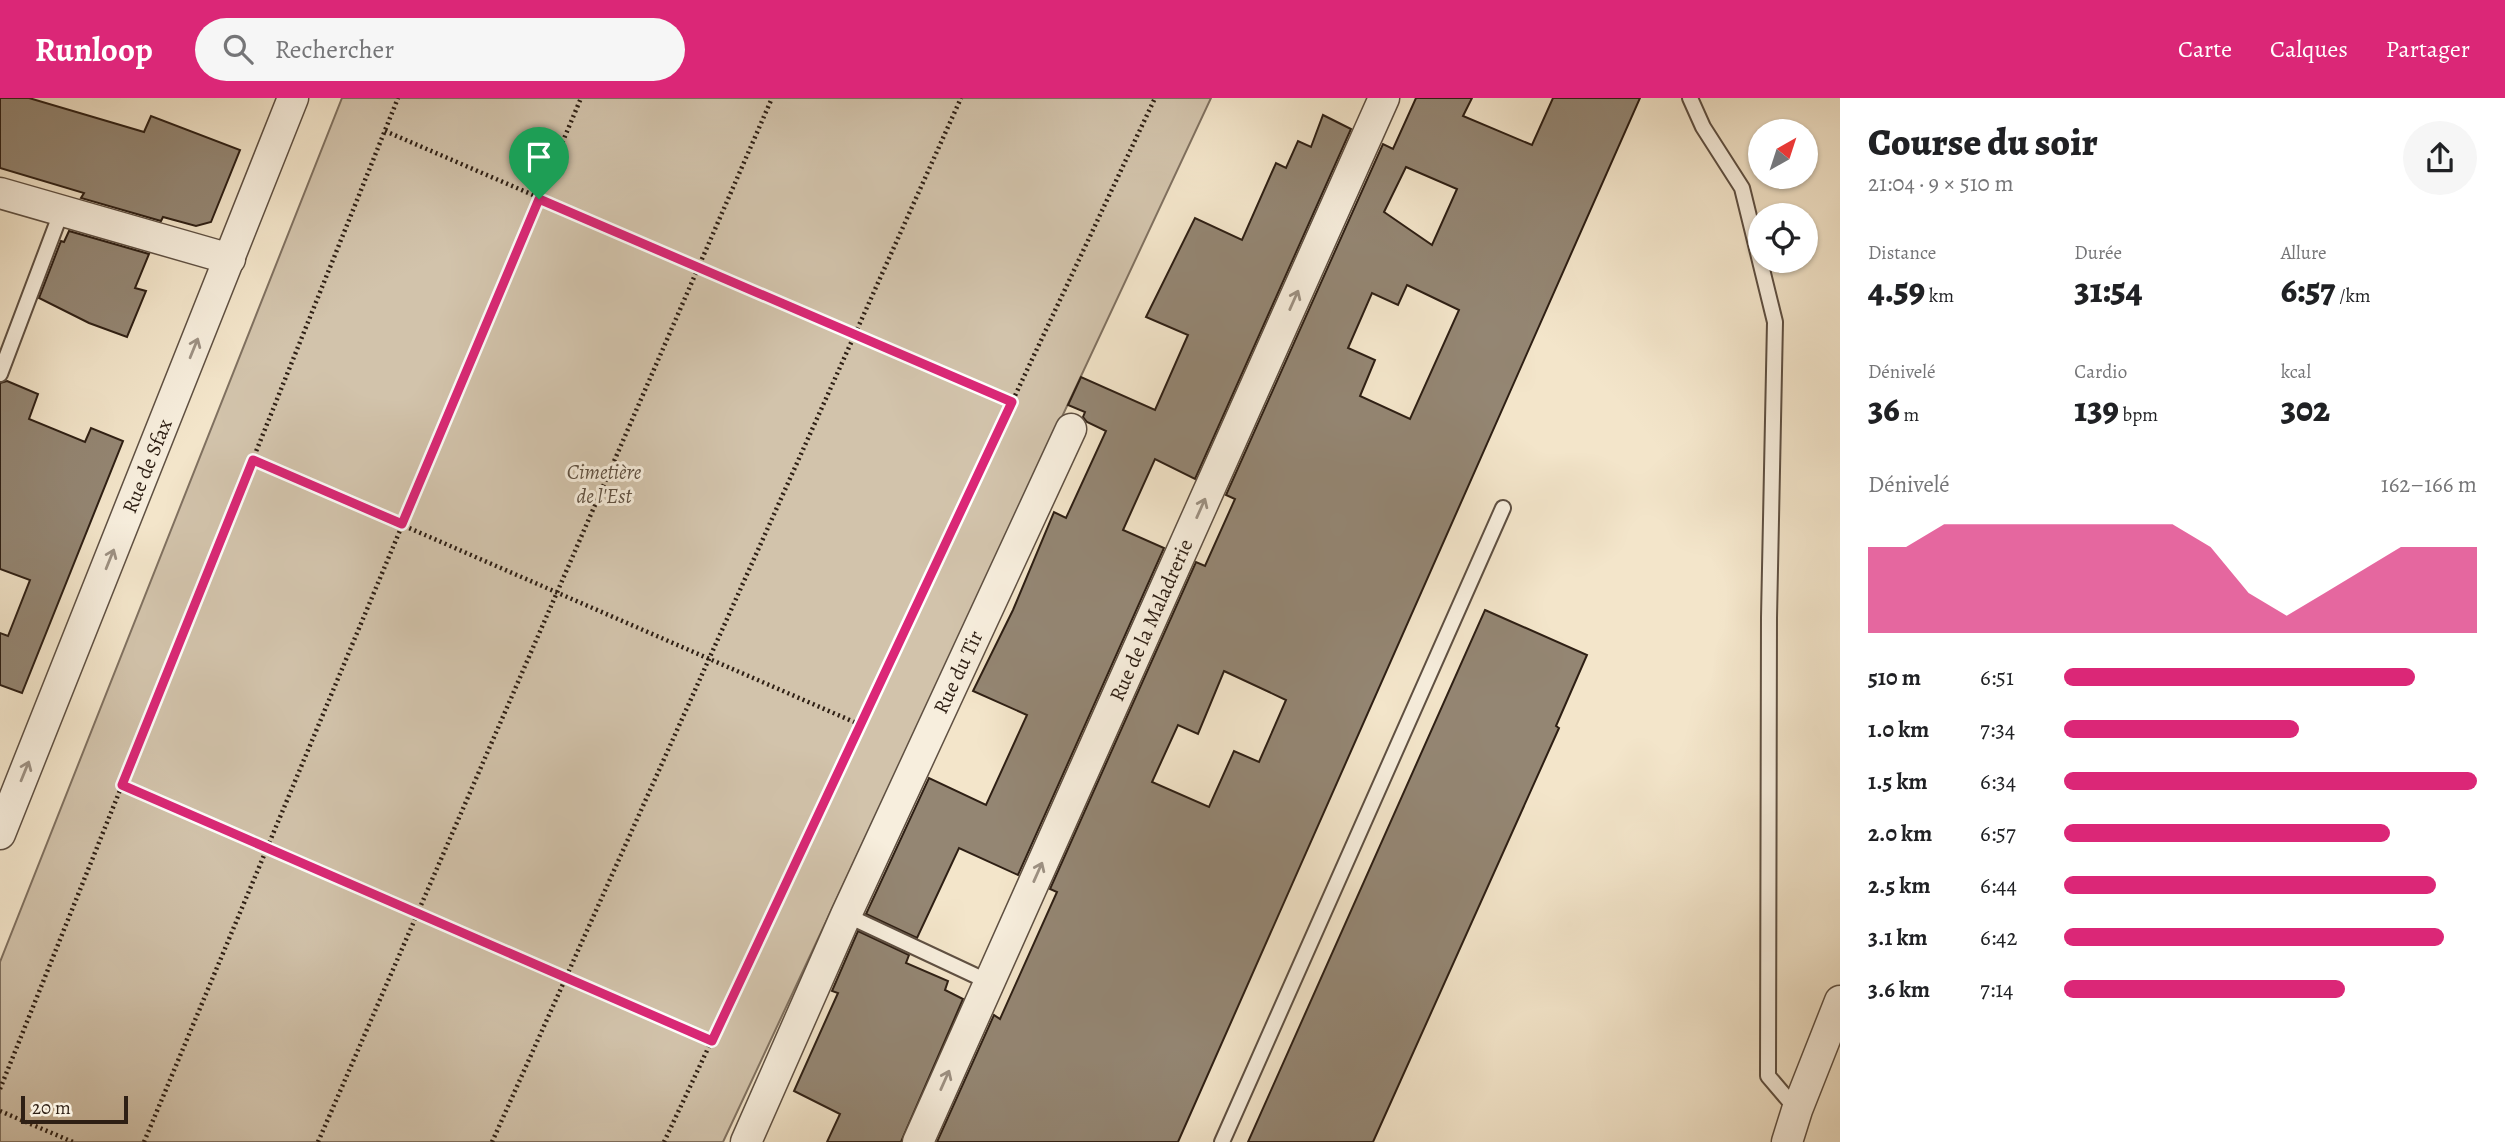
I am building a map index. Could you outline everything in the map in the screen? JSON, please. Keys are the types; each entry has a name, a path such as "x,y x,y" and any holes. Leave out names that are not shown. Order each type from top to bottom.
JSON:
{"street":[{"name":"Rue de Sfax","path":"0,834 293,98"},
{"name":"Rue de la Maladrerie","path":"918,1142 1384,98"},
{"path":"0,193 230,258"},
{"name":"Rue du Tir","path":"746,1142 846,915 1070,429"},
{"path":"1787,1142 1840,1001"}],"lane":[{"path":"1690,98 1703,127 1742,188 1775,322 1769,618 1768,1076 1797,1110"},
{"path":"0,374 62,211"},
{"path":"1222,1142 1503,508"},
{"path":"846,915 989,982"}],"path":[{"path":"0,1089 398,98"},
{"path":"144,1142 581,98"},
{"path":"318,1142 772,98"},
{"path":"492,1142 961,98"},
{"path":"664,1142 1155,98"},
{"path":"385,131 1012,402"},
{"path":"253,460 860,725"},
{"path":"122,785 712,1041"},
{"path":"0,1111 72,1142"}],"green space":[{"name":"Cimetière de l'Est","path":"342,98 1211,98 723,1142 0,1142 0,962"}],"building":[{"path":"0,98 29,98 144,132 151,116 240,150 211,222 196,226 163,217 161,221 81,198 84,193 0,168"},
{"path":"1416,98 1472,98 1463,116 1532,145 1553,98 1640,98 1178,1142 937,1142 994,1015 1000,1019 1057,892 1050,889 1196,562 1205,566 1235,499 1226,495 1383,144 1393,149","holes":["1406,167 1457,189 1432,245 1384,212","1407,285 1459,310 1410,419 1360,396 1375,360 1348,348 1372,293 1398,305","1224,671 1286,700 1259,762 1234,751 1209,807 1152,782 1178,725 1198,734"]},
{"path":"1323,115 1351,129 1195,479 1155,459 1123,530 1164,548 1018,875 959,848 917,938 866,914 929,778 986,805 1027,715 973,691 1013,610 1054,512 1066,518 1106,431 1087,422 1083,417 1085,412 1068,405 1081,377 1155,410 1188,335 1146,317 1195,218 1242,240 1276,163 1286,168 1298,141 1311,147"},
{"path":"69,231 149,254 135,288 146,291 127,337 89,323 39,298 61,241 64,242"},
{"path":"7,381 38,394 29,419 85,442 91,428 123,441 22,693 0,685 0,633 8,636 30,580 0,569 0,383"},
{"path":"1485,610 1587,655 1556,726 1559,728 1373,1142 1248,1142"},
{"path":"858,931 909,955 906,963 948,981 945,990 963,999 901,1142 827,1142 840,1114 794,1091 838,993 832,991"}],"route":[{"path":"539,199 1012,402 712,1041 122,785 253,460 402,524 539,199"}]}
